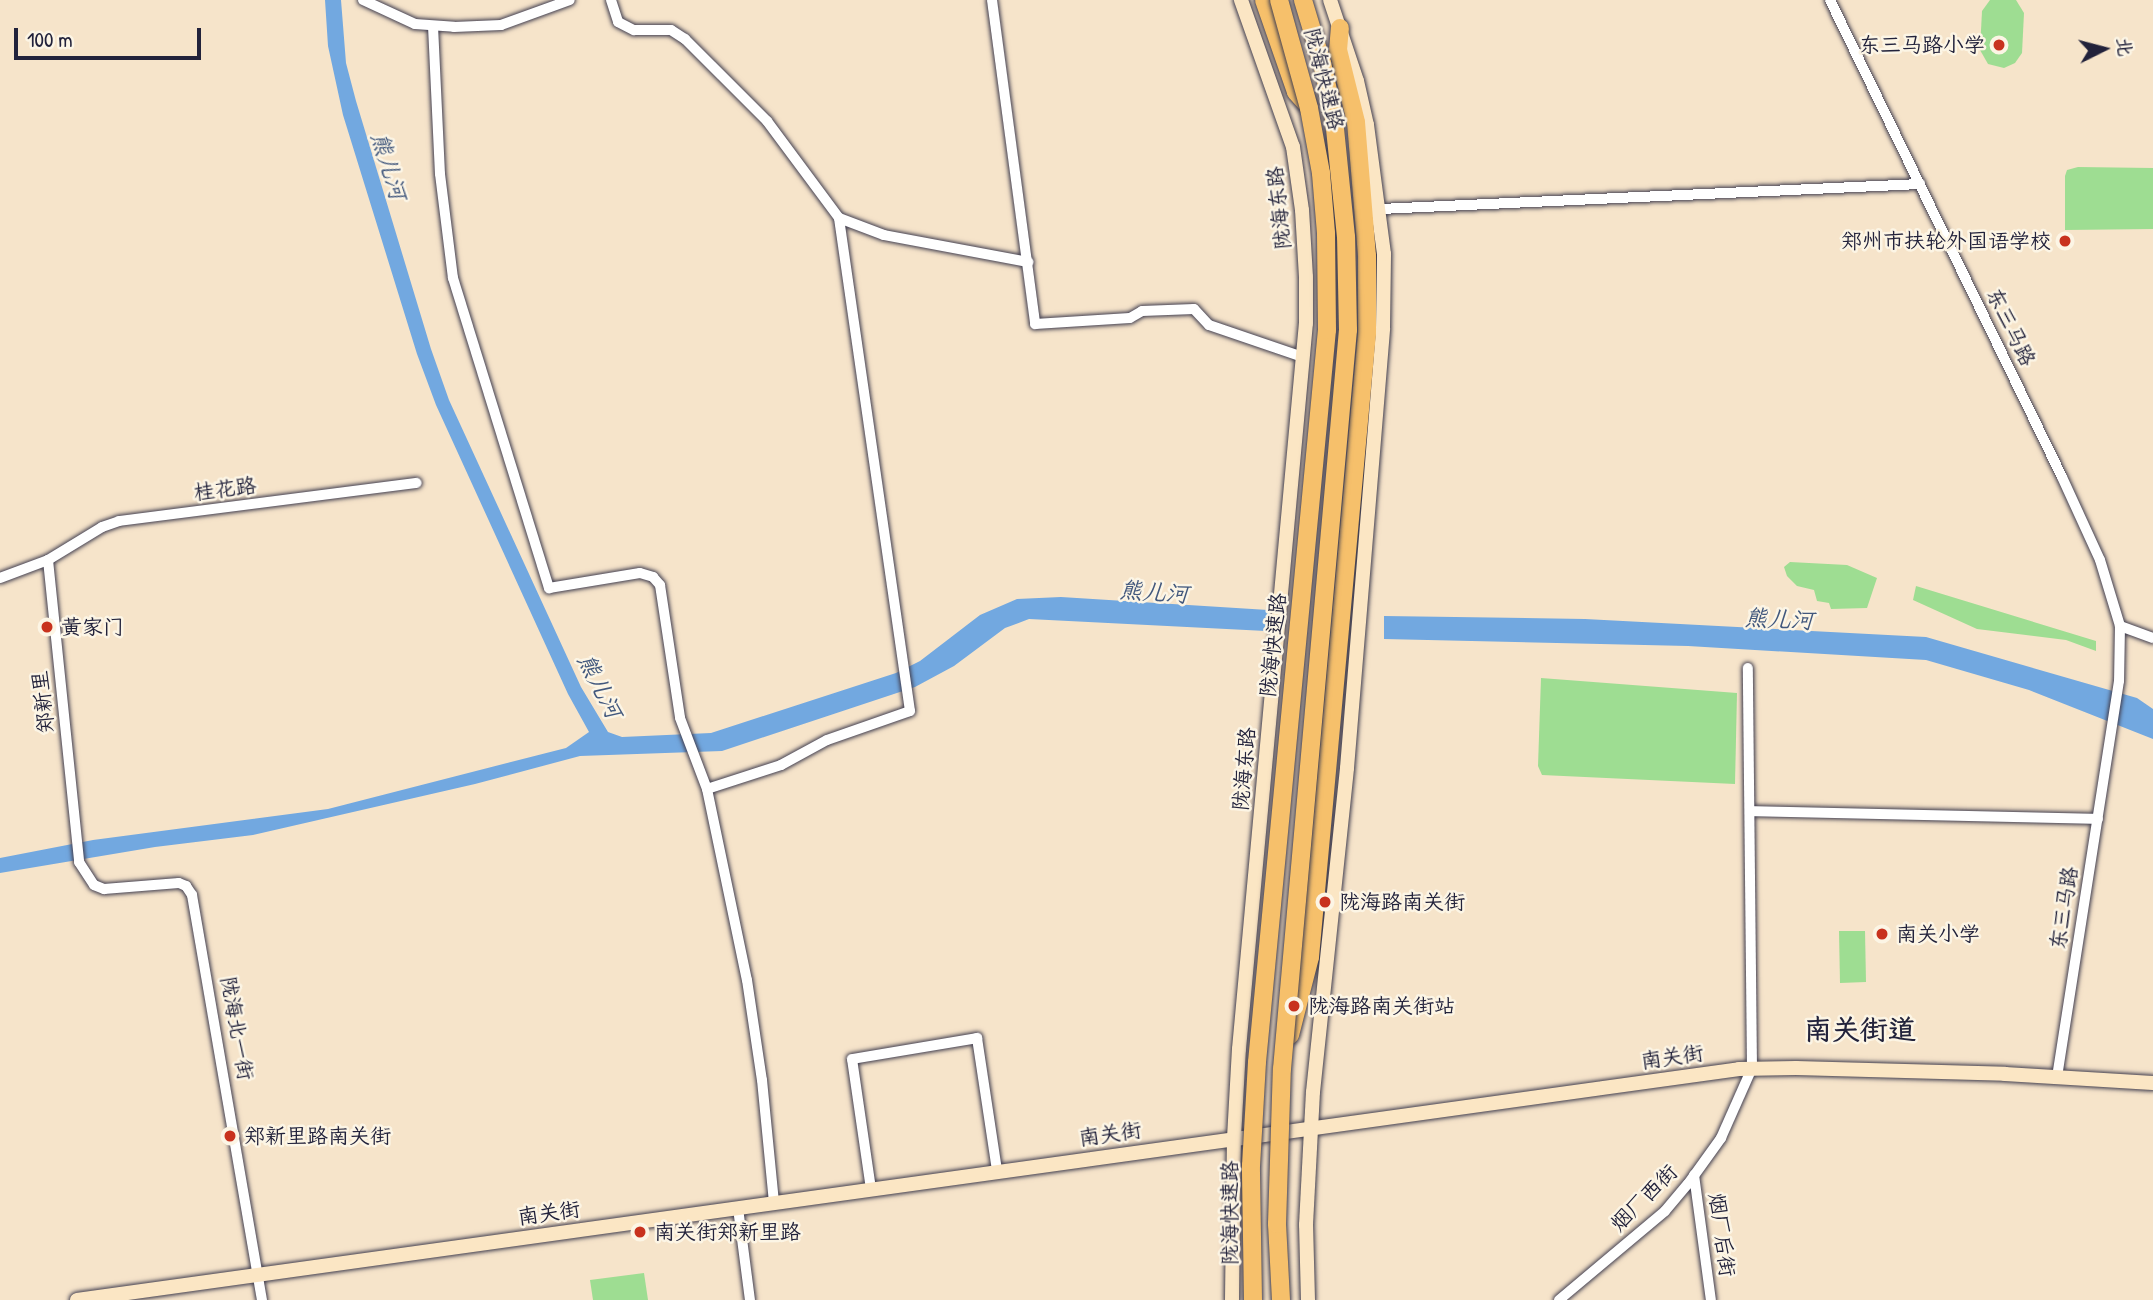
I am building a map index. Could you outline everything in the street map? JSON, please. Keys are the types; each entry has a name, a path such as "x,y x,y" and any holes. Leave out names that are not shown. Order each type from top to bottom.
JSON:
{"highway":[{"path":"1264,0 1296,92 1309,108"},
{"name":"陇海快速路","path":"1253,1300 1251,1206 1256,1062 1327,330 1326,233 1321,173 1309,108 1279,0"},
{"name":"陇海快速路","path":"1281,1300 1277,1224 1282,1069 1348,330 1346,237 1334,117 1322,63 1303,0"},
{"path":"1282,1069 1310,957 1333,732 1367,308 1367,256 1356,122 1338,50 1340,27"}],"street":[{"path":"363,0 382,5 415,23 433,26 501,25 570,0"},
{"path":"611,0 618,22 643,32 671,30 685,39 767,121 839,218 910,711 827,740 781,765 707,789"},
{"path":"992,0 1035,324 1130,318 1142,311 1194,309 1209,325 1303,356"},
{"name":"陇海东路","path":"1233,1300 1234,1138 1239,1049 1303,356 1306,276 1302,210 1293,147 1241,0"},
{"path":"1308,1300 1305,1249 1311,1128 1378,418 1384,254 1380,209 1357,81 1330,0"},
{"name":"东三马路","path":"1830,0 2100,559 2120,626 2119,681 2057,1077"},
{"path":"433,26 440,174 453,278 549,588 640,573 653,577 660,585 665,604 680,718 695,764 707,789 747,980 762,1080 774,1203"},
{"path":"1380,209 1920,184"},
{"path":"839,218 884,235 1028,262"},
{"name":"桂花路","path":"0,578 48,560 102,527 119,521 417,483"},
{"name":"郑新里","path":"48,560 79,862"},
{"path":"2120,626 2153,638"},
{"path":"1748,668 1752,1068"},
{"path":"1750,811 2098,819"},
{"name":"陇海北一街","path":"79,862 93,885 104,888 179,883 186,886 192,895 262,1300"},
{"path":"871,1189 852,1059 977,1038 997,1171"},
{"name":"南关街","path":"77,1300 1752,1068 2057,1077 2153,1083"},
{"name":"烟厂西街","path":"1559,1300 1665,1211 1721,1138 1752,1068"},
{"name":"烟厂后街","path":"1694,1175 1711,1300"},
{"path":"738,1208 750,1300"}],"green space":[{"path":"1990,0 2016,0 2024,13 2022,53 2015,63 2004,68 1988,64 1980,50 1982,11"},
{"path":"2078,167 2153,168 2153,229 2065,230 2065,176 2067,170"},
{"path":"1790,562 1847,565 1877,578 1867,608 1831,609 1829,603 1817,601 1814,590 1797,586 1787,576 1784,567"},
{"path":"1916,586 2096,641 2096,651 2066,640 1977,629 1913,600"},
{"path":"1541,678 1737,693 1735,784 1542,775 1538,766"},
{"path":"1839,931 1865,931 1866,982 1840,983"},
{"path":"644,1273 648,1300 593,1300 590,1280"}],"water":[{"path":"325,0 341,0 346,63 356,101 449,400 581,687 608,732 622,737 711,733 896,673 920,661 980,615 1017,599 1061,597 1268,610 1266,631 1029,619 1005,628 954,666 915,687 722,751 580,756 475,784 253,835 155,847 0,873 0,858 93,840 328,809 566,748 589,732 568,694 436,405 417,354 343,115 328,46"},
{"path":"1384,616 1585,619 1926,637 2137,698 2153,709 2153,739 2029,690 1926,660 1688,646 1384,639"}],"place":[{"name":"东三马路小学","path":"1999,45"},
{"name":"郑州市扶轮外国语学校","path":"2065,241"},
{"name":"黄家门","path":"47,627"},
{"name":"陇海路南关街","path":"1325,902"},
{"name":"南关小学","path":"1882,934"},
{"name":"陇海路南关街站","path":"1294,1006"},
{"name":"郑新里路南关街","path":"230,1136"},
{"name":"南关街郑新里路","path":"640,1232"}],"district":[{"name":"南关街道","path":"1860,1029"}],"water label":[{"name":"熊儿河","path":"389,166"},
{"name":"熊儿河","path":"1154,592"},
{"name":"熊儿河","path":"1779,619"},
{"name":"熊儿河","path":"600,686"}]}
